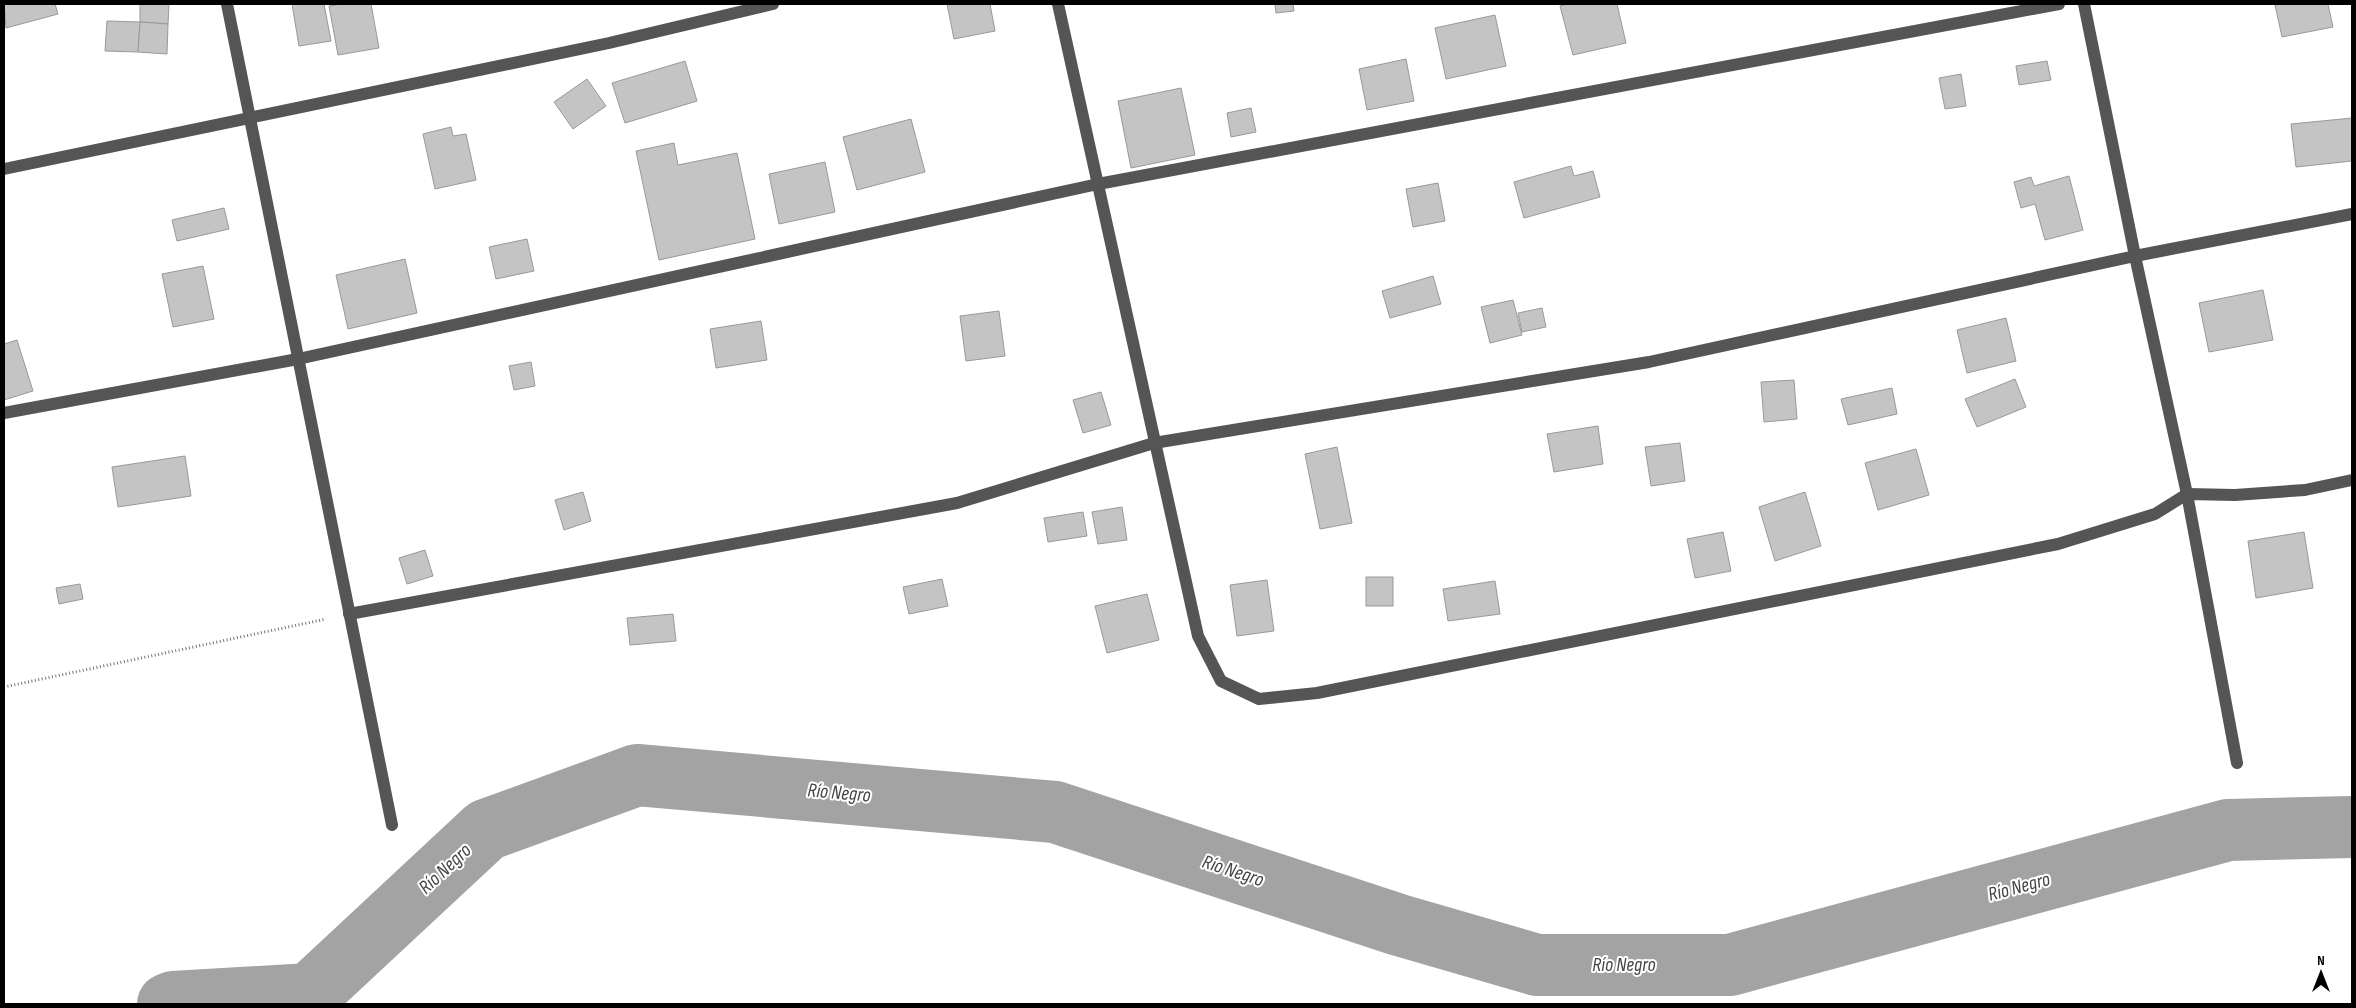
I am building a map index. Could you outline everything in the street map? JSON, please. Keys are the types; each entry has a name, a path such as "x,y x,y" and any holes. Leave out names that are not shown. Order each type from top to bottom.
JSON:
{"street":[{"path":"227,4 392,825"},
{"path":"4,169 609,43 773,4"},
{"path":"1058,4 1198,636 1221,681 1258,700 1317,693 2058,544 2155,514 2187,494 2235,495 2305,490 2352,480"},
{"path":"4,413 298,359 1098,184 2059,4"},
{"path":"2084,4 2135,256 2187,494 2237,763"},
{"path":"349,614 957,503 1154,442 1649,362 2135,256 2352,214"}],"path":[{"path":"4,687 349,614"}],"building":[{"path":"4,4 55,4 58,14 6,28"},
{"path":"140,4 169,4 168,24 140,22"},
{"path":"292,4 324,4 331,41 299,46"},
{"path":"371,4 379,48 338,55 329,6"},
{"path":"947,4 990,4 995,31 954,39"},
{"path":"1275,4 1293,4 1294,11 1276,13"},
{"path":"1568,4 1617,4 1626,43 1573,55 1560,6"},
{"path":"2328,4 2333,27 2282,37 2275,5"},
{"path":"1495,15 1506,66 1446,79 1435,28"},
{"path":"107,21 140,22 138,52 105,51"},
{"path":"140,22 168,24 167,54 138,52"},
{"path":"1406,59 1414,101 1367,110 1359,69"},
{"path":"685,61 697,101 625,123 612,83"},
{"path":"2047,61 2051,80 2019,85 2016,66"},
{"path":"1961,74 1966,106 1945,109 1939,78"},
{"path":"587,79 606,106 573,129 554,102"},
{"path":"1181,88 1195,155 1131,168 1118,101"},
{"path":"1251,108 1256,132 1231,137 1227,113"},
{"path":"2352,118 2352,161 2296,167 2291,124"},
{"path":"911,119 925,172 857,190 843,137"},
{"path":"451,127 453,136 466,134 476,180 435,189 423,134"},
{"path":"674,143 678,165 737,153 755,239 659,260 636,151"},
{"path":"825,162 835,212 779,224 769,174"},
{"path":"1571,166 1574,176 1593,171 1600,197 1524,218 1514,182"},
{"path":"2069,176 2083,230 2045,240 2035,204 2021,208 2014,182 2031,177 2034,186"},
{"path":"1438,183 1445,221 1413,227 1406,189"},
{"path":"224,208 229,229 177,241 172,220"},
{"path":"527,239 534,271 496,279 489,247"},
{"path":"405,259 417,313 348,329 336,275"},
{"path":"203,266 214,319 173,327 162,274"},
{"path":"1433,276 1441,304 1390,318 1382,291"},
{"path":"2263,290 2273,340 2209,352 2199,303"},
{"path":"1513,300 1522,335 1490,343 1481,307"},
{"path":"1542,308 1546,327 1522,332 1518,313"},
{"path":"999,311 1005,356 966,361 960,316"},
{"path":"2006,318 2016,361 1967,373 1957,330"},
{"path":"761,321 767,360 716,368 710,329"},
{"path":"17,340 33,391 4,400 4,344"},
{"path":"531,362 535,386 514,390 509,366"},
{"path":"2015,379 2026,407 1977,427 1965,399"},
{"path":"1794,380 1797,419 1764,422 1761,382"},
{"path":"1892,388 1897,414 1848,425 1841,399"},
{"path":"1101,392 1111,425 1083,433 1073,400"},
{"path":"1598,426 1603,464 1554,472 1547,434"},
{"path":"1680,443 1685,481 1651,486 1645,447"},
{"path":"1337,447 1352,523 1320,529 1305,454"},
{"path":"1916,449 1929,495 1878,510 1865,463"},
{"path":"185,456 191,496 118,507 112,467"},
{"path":"583,492 591,521 564,530 555,500"},
{"path":"1805,492 1821,546 1775,561 1759,507"},
{"path":"1122,507 1127,540 1098,544 1092,512"},
{"path":"1083,512 1087,536 1048,542 1044,518"},
{"path":"1723,532 1731,571 1695,578 1687,539"},
{"path":"2304,532 2313,588 2256,598 2248,541"},
{"path":"425,550 433,576 407,584 399,558"},
{"path":"1366,577 1393,577 1393,606 1366,606"},
{"path":"942,579 948,606 909,614 903,587"},
{"path":"1267,580 1274,631 1237,636 1230,585"},
{"path":"1495,581 1500,614 1448,621 1443,589"},
{"path":"80,584 83,599 59,604 56,588"},
{"path":"1147,594 1159,640 1107,653 1095,606"},
{"path":"673,614 676,641 630,645 627,618"}],"waterway":[{"name":"Río Negro","path":"168,1004 173,1002 310,994 486,830 637,775 1055,812 1399,925 1537,965 1730,965 2228,830 2352,827"}]}
